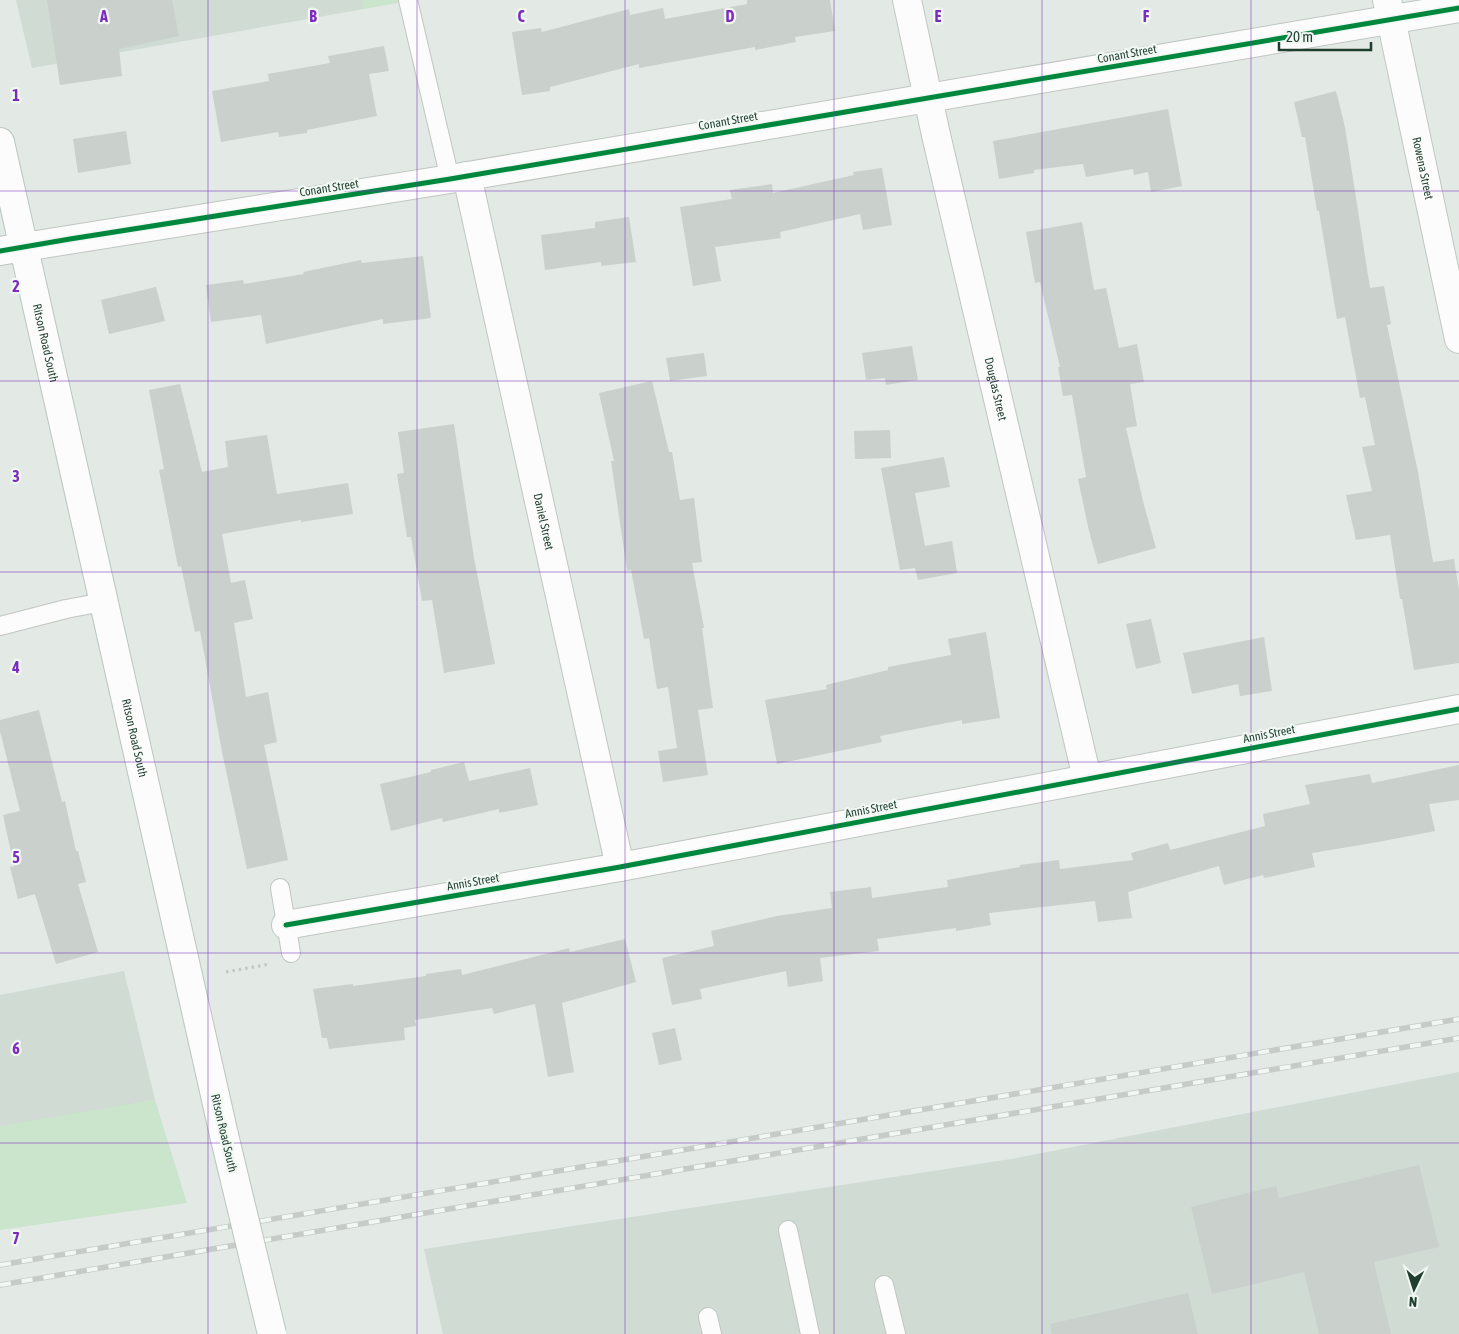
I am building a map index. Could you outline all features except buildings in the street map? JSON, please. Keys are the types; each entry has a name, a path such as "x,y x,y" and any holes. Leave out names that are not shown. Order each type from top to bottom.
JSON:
{"street":[{"name":"Douglas Street","path":"907,0 928,98 1086,778"},
{"name":"Conant Street","path":"12,249 458,178 928,98 1389,10 1459,8"},
{"name":"Rowena Street","path":"1389,10 1459,338"},
{"name":"Ritson Road South","path":"0,142 12,249 103,602 224,1135 272,1334"},
{"name":"Daniel Street","path":"458,178 620,867"},
{"name":"Annis Street","path":"286,924 620,867 1459,709"}],"lane":[{"path":"408,0 458,178"},
{"path":"0,626 66,609 103,602"},
{"path":"280,888 291,953"},
{"path":"788,1230 810,1334"},
{"path":"884,1285 896,1334"}],"path":[{"path":"226,972 272,964"}],"shaded area":[{"path":"16,0 362,0 364,9 32,68"},
{"path":"124,971 155,1100 0,1128 0,995"},
{"path":"1459,1072 1459,1334 443,1334 424,1249 1011,1159"}],"green space":[{"path":"362,0 415,0 364,9"},
{"path":"155,1100 187,1203 0,1230 0,1126"}],"railway":[{"path":"0,1265 1459,1019"},
{"path":"0,1285 1459,1038"}],"cycle path":[{"path":"0,251 450,179 1459,8"},
{"path":"286,925 620,867 1459,709"}]}
